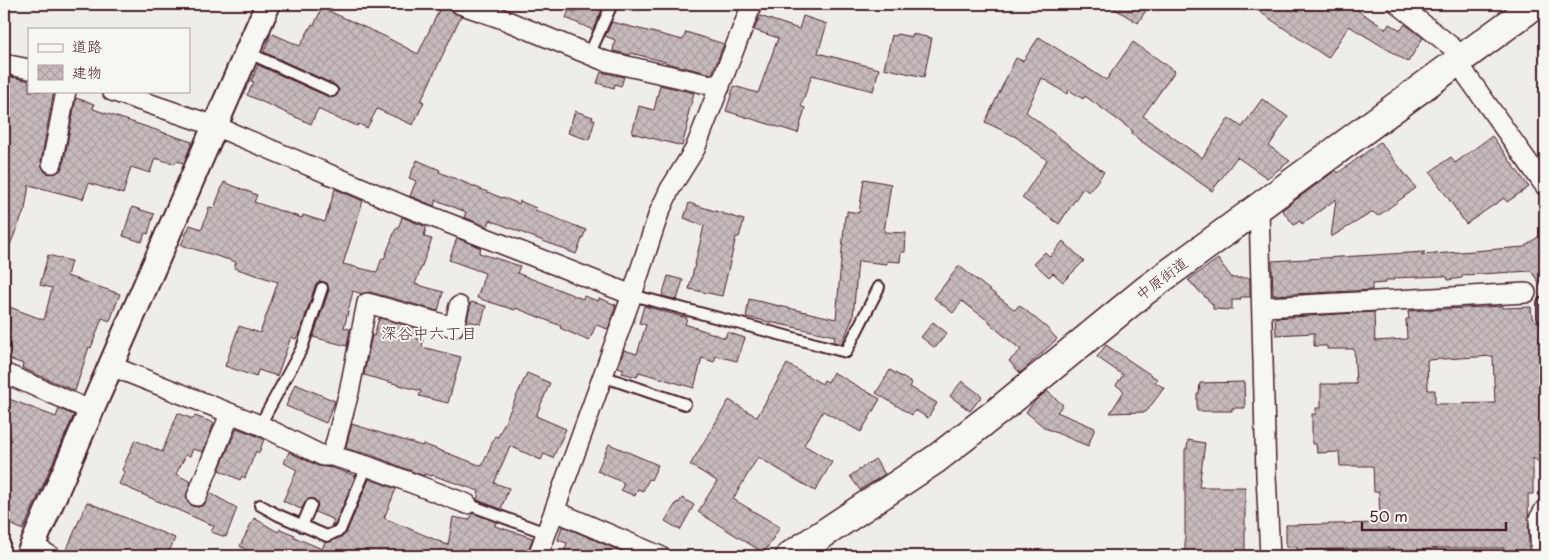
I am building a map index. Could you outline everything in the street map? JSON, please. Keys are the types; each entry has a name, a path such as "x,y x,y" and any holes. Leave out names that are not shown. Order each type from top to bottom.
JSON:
{"main road":[{"name":"中原街道","path":"790,556 936,459 1146,290 1536,4"}],"street":[{"path":"37,553 92,411 268,4"},
{"path":"460,4 500,18 605,61 720,87"},
{"path":"538,556 632,295 659,213 670,189 696,149 752,4"},
{"path":"1398,4 1452,48 1467,76 1545,186"},
{"path":"4,64 28,69"},
{"path":"52,163 66,92"},
{"path":"115,92 215,126 407,207 632,295"},
{"path":"1260,208 1266,475 1270,556"},
{"path":"1262,306 1526,293"},
{"path":"332,456 349,392 367,303 454,327 459,306"},
{"path":"111,366 260,425 323,456 332,456 367,466 467,504"},
{"path":"4,373 92,411"},
{"path":"197,496 230,414"},
{"path":"1540,556 1539,519 1545,509"},
{"path":"555,511 660,556"}],"lane":[{"path":"589,55 612,4"},
{"path":"247,52 332,91"},
{"path":"632,295 846,352 879,287"},
{"path":"260,425 302,348 322,288"},
{"path":"1543,303 1543,317 1545,319"},
{"path":"602,376 685,404"},
{"path":"260,505 278,515 327,536 340,530 367,466"},
{"path":"467,504 546,533"},
{"path":"302,526 311,505"}],"building":[{"path":"442,4 461,16 421,101 424,102 413,125 377,109 367,128 359,124 357,126 343,121 318,109 311,124 247,95 254,82 251,81 258,65 329,97 336,96 339,90 335,85 264,52 271,33 300,46 312,24 314,25 322,8 384,36 418,54"},
{"path":"579,4 605,4 593,30 566,18 569,10 575,12"},
{"path":"1107,4 1150,4 1138,23"},
{"path":"1248,4 1361,4 1357,10 1386,29 1389,24 1401,30 1405,24 1423,38 1408,62 1349,26 1328,58"},
{"path":"760,16 799,29 803,16 827,24 818,53 879,69 873,91 812,75 801,106 805,108 798,133 726,111 734,86 758,93 778,38 754,30"},
{"path":"612,22 683,40 686,32 724,44 712,74 631,53 630,55 613,51 615,40 605,36"},
{"path":"897,34 912,37 912,34 932,38 924,77 884,68 892,35 896,36"},
{"path":"1039,37 1106,80 1133,42 1175,71 1143,116 1202,158 1229,118 1242,127 1262,99 1288,117 1269,146 1290,161 1267,178 1237,157 1212,191 1131,134 1133,131 1085,96 1083,99 1069,90 1067,94 1042,78 1026,112 1104,172 1089,192 1083,188 1059,224 1022,198 1047,160 1016,137 985,122 1016,58 1023,61"},
{"path":"601,72 624,77 621,86 615,84 614,88 597,83"},
{"path":"4,75 28,81 28,92 54,92 41,161 45,172 50,174 61,170 63,166 76,98 94,104 93,109 192,142 184,163 176,161 175,164 155,158 150,173 131,167 123,194 89,183 83,199 29,185 25,209 4,259 4,191 7,174 4,173"},
{"path":"660,85 694,93 682,146 632,133 639,106 654,110"},
{"path":"575,111 593,117 592,119 595,120 589,140 568,133"},
{"path":"1492,136 1529,187 1507,202 1504,198 1466,224 1430,172 1451,157 1455,163"},
{"path":"1380,142 1416,188 1378,216 1373,212 1331,237 1336,199 1302,224 1300,221 1294,225 1282,210 1336,170 1338,173"},
{"path":"417,160 440,170 439,172 502,198 519,204 520,201 536,208 535,210 586,230 576,254 490,220 488,227 464,217 466,212 436,200 434,206 410,196 416,181 409,178"},
{"path":"864,179 891,184 884,232 906,233 905,252 901,252 900,262 887,261 887,264 858,261 853,317 842,344 834,342 835,336 746,317 749,299 836,319 845,216 847,216 847,211 859,213"},
{"path":"224,182 257,195 254,202 302,218 303,215 325,222 335,189 363,201 343,264 363,269 377,272 402,217 426,227 424,237 432,239 415,284 443,292 438,311 370,292 362,294 353,291 344,328 350,329 347,346 313,337 329,290 327,283 320,281 315,286 300,333 296,339 291,337 277,376 258,370 256,377 225,366 239,326 260,333 278,282 234,268 236,262 181,245 190,225 202,229 209,207 214,208"},
{"path":"689,203 744,220 739,237 736,237 722,296 689,289 704,226 684,218"},
{"path":"132,207 154,214 148,234 145,233 142,242 123,236"},
{"path":"1545,232 1545,291 1531,271 1463,275 1462,278 1448,280 1447,277 1443,276 1394,278 1394,280 1386,280 1386,283 1372,284 1372,290 1273,295 1272,261 1425,252 1421,255 1524,247"},
{"path":"457,238 481,248 479,253 520,266 517,273 583,299 584,296 598,301 599,298 616,305 608,329 596,325 589,341 560,328 561,326 516,308 515,310 477,298 485,273 449,260"},
{"path":"1063,241 1084,261 1063,282 1053,273 1049,277 1034,263 1045,252 1050,257"},
{"path":"48,255 71,261 67,276 120,294 110,321 102,318 91,348 89,347 75,391 22,368 23,364 4,357 4,305 44,320 52,288 40,285"},
{"path":"1218,259 1232,278 1250,278 1250,297 1232,300 1232,310 1213,309 1213,305 1188,280"},
{"path":"959,266 1015,310 1019,305 1046,327 1057,339 1020,373 1009,361 1021,350 991,323 962,301 953,313 934,298"},
{"path":"668,276 683,280 677,300 662,296"},
{"path":"471,302 486,306 481,324 467,321"},
{"path":"644,306 687,318 685,324 725,338 727,332 745,338 737,361 716,356 714,362 702,358 694,388 639,372 637,377 622,373 624,369 618,367 624,350 637,354 646,325 639,323"},
{"path":"1503,306 1503,308 1531,307 1532,318 1545,328 1545,466 1533,458 1533,494 1528,494 1529,553 1504,555 1504,548 1442,548 1389,552 1389,548 1297,550 1297,547 1286,547 1286,525 1380,523 1379,492 1374,492 1373,466 1340,466 1339,452 1317,453 1316,444 1312,444 1312,414 1316,414 1316,408 1321,408 1321,384 1356,384 1354,349 1327,349 1327,346 1314,346 1314,333 1276,335 1275,318 1374,312 1375,341 1407,339 1406,319 1409,319 1408,311","holes":["1493,356 1495,403 1435,404 1435,390 1428,390 1427,360"]},
{"path":"379,318 420,329 417,339 423,340 422,347 461,357 448,403 419,396 421,391 364,375 372,335 374,336"},
{"path":"933,322 947,333 935,348 921,337"},
{"path":"1106,345 1157,379 1155,382 1164,388 1146,412 1110,413 1124,391 1116,385 1123,375 1097,357"},
{"path":"787,364 822,384 824,380 828,382 833,372 880,399 861,432 823,411 804,445 832,462 815,491 758,457 733,499 780,527 764,553 698,512 717,481 690,465 729,400 757,417"},
{"path":"890,370 912,383 910,387 937,403 928,418 915,410 912,415 876,393"},
{"path":"527,373 550,383 536,416 566,429 553,458 544,454 541,460 510,446 494,483 509,488 501,509 477,500 479,491 432,475 424,474 424,476 371,455 347,449 346,446 352,424 422,446 423,444 482,466 495,436 498,437"},
{"path":"962,381 982,396 970,411 950,396"},
{"path":"1244,382 1245,408 1232,408 1232,411 1197,411 1197,394 1199,394 1200,383"},
{"path":"295,384 335,401 326,423 286,406"},
{"path":"1047,391 1063,405 1057,412 1095,428 1088,446 1045,428 1026,412"},
{"path":"4,397 56,417 59,409 74,415 23,530 4,521"},
{"path":"178,413 193,419 195,416 214,423 203,452 193,449 190,456 186,455 176,474 191,482 186,497 188,503 192,506 204,505 210,493 237,508 226,537 211,532 214,526 119,484 125,471 122,470 135,440 162,452"},
{"path":"237,428 264,439 259,453 256,451 245,478 242,476 240,480 219,470"},
{"path":"1188,440 1205,443 1199,487 1245,487 1245,556 1185,556 1185,449 1187,449"},
{"path":"609,444 658,465 643,491 638,489 635,496 621,490 624,483 597,471"},
{"path":"289,452 318,466 333,468 356,476 335,525 331,526 334,520 315,512 318,505 314,499 307,500 301,509 283,501 297,470 284,463"},
{"path":"875,459 885,474 860,490 850,476"},
{"path":"369,479 396,489 384,518 448,545 453,517 469,520 473,513 496,522 495,526 533,538 527,552 521,550 519,556 256,556 240,546 254,518 278,532 280,529 322,549 325,542 330,542 346,533"},
{"path":"682,498 694,505 680,530 665,521 677,502 679,503"},
{"path":"87,502 175,538 167,556 64,556"},
{"path":"562,526 632,556 578,556 564,552 567,543 558,540"}],"district":[{"name":"深谷中六丁目","path":"429,333"}]}
